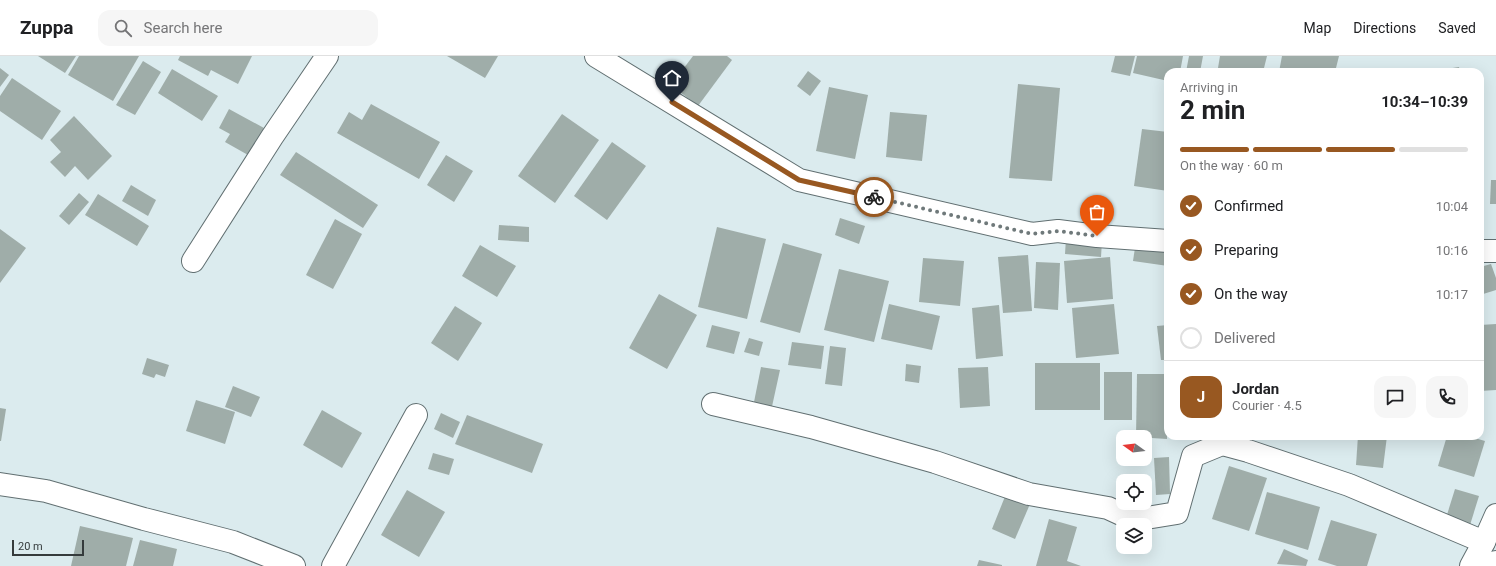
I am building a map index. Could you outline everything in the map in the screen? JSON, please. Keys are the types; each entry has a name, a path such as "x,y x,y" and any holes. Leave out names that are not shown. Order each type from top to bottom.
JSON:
{"street":[{"path":"193,261 272,137 327,56"},
{"path":"596,56 799,180 1032,234 1058,231 1097,236 1164,241"},
{"path":"1484,251 1496,251"},
{"path":"713,404 811,427 935,462 1029,494 1108,508 1134,520 1177,513 1193,456 1222,444 1248,451 1349,485 1484,542"},
{"path":"332,566 416,415"},
{"path":"0,484 46,491 144,519 233,542 294,566"},
{"path":"1471,566 1496,515"},
{"path":"1471,566 1496,562"}],"building":[{"path":"38,56 76,56 65,73"},
{"path":"79,56 139,56 113,101 68,75"},
{"path":"180,56 252,56 238,84 211,70 208,76 178,60"},
{"path":"447,56 498,56 485,78"},
{"path":"693,56 727,56 732,60 698,106 671,85"},
{"path":"1115,56 1135,56 1130,76 1111,72"},
{"path":"1137,56 1183,56 1181,68 1164,68 1164,80 1133,73"},
{"path":"1189,56 1203,56 1201,68 1187,68"},
{"path":"1220,56 1267,56 1264,68 1218,68"},
{"path":"1282,56 1339,56 1336,68 1280,68"},
{"path":"143,61 161,72 135,115 116,105"},
{"path":"0,68 9,75 0,87"},
{"path":"172,69 218,96 202,121 158,93"},
{"path":"808,71 821,81 810,96 797,86"},
{"path":"12,78 61,111 42,140 0,111 0,96"},
{"path":"1018,84 1060,88 1052,181 1009,178"},
{"path":"829,87 868,95 855,159 816,151"},
{"path":"371,104 440,142 419,179 337,133 349,112 362,120"},
{"path":"229,109 264,128 248,155 225,142 230,134 219,128"},
{"path":"890,112 927,115 922,161 886,157"},
{"path":"562,114 599,140 555,203 518,176"},
{"path":"74,116 112,156 88,180 75,166 65,177 50,162 61,152 50,140"},
{"path":"1142,129 1164,132 1164,190 1134,186"},
{"path":"612,142 646,166 607,220 574,196"},
{"path":"296,152 378,205 363,228 280,175"},
{"path":"446,155 473,171 454,202 427,185"},
{"path":"1491,180 1496,180 1496,204 1490,204"},
{"path":"131,185 156,200 148,216 122,201"},
{"path":"79,193 89,202 69,225 59,216"},
{"path":"98,194 149,226 137,246 85,215"},
{"path":"840,218 865,226 859,244 835,235"},
{"path":"335,219 362,234 333,289 306,275"},
{"path":"499,225 529,227 529,242 498,240"},
{"path":"717,227 766,239 747,319 698,307"},
{"path":"0,229 26,248 0,283"},
{"path":"1066,238 1102,241 1101,257 1065,254"},
{"path":"1136,241 1164,245 1164,265 1133,261"},
{"path":"783,243 822,254 800,333 760,322"},
{"path":"480,245 516,266 497,297 462,276"},
{"path":"1028,255 1032,311 1003,313 998,257"},
{"path":"1110,257 1113,299 1067,303 1064,261"},
{"path":"923,258 964,261 960,306 919,302"},
{"path":"1036,262 1060,263 1058,310 1034,308"},
{"path":"1491,264 1496,278 1496,290 1484,294 1484,266"},
{"path":"839,269 889,281 874,342 824,330"},
{"path":"659,294 697,315 667,369 629,348"},
{"path":"889,304 940,316 932,350 881,339"},
{"path":"1114,304 1119,354 1076,358 1072,308"},
{"path":"999,305 1003,356 976,359 972,308"},
{"path":"455,306 482,323 458,361 431,343"},
{"path":"1496,324 1496,390 1484,391 1484,325"},
{"path":"712,325 740,332 734,354 706,347"},
{"path":"1164,325 1164,360 1161,360 1157,326"},
{"path":"749,338 763,342 759,356 744,352"},
{"path":"792,342 824,346 821,369 788,365"},
{"path":"830,346 846,348 842,386 825,384"},
{"path":"147,358 169,365 165,377 156,374 154,378 142,374"},
{"path":"1035,363 1100,363 1100,410 1035,410"},
{"path":"906,364 921,366 919,383 905,381"},
{"path":"761,367 780,370 771,411 753,407"},
{"path":"988,367 990,406 960,408 958,368"},
{"path":"1104,372 1132,372 1132,420 1104,420"},
{"path":"1137,374 1164,374 1164,439 1152,438 1152,430 1136,430"},
{"path":"233,386 260,397 251,417 225,407"},
{"path":"196,400 235,412 225,444 186,431"},
{"path":"0,408 6,409 1,441 0,441"},
{"path":"322,410 362,433 342,468 303,445"},
{"path":"441,413 460,422 453,438 434,429"},
{"path":"467,415 543,444 532,473 455,444"},
{"path":"1358,440 1386,440 1383,468 1356,465"},
{"path":"1446,440 1485,441 1474,477 1438,466"},
{"path":"433,453 454,459 449,475 428,469"},
{"path":"1169,457 1170,494 1156,495 1154,458"},
{"path":"1229,466 1267,478 1249,531 1212,519"},
{"path":"1455,489 1479,496 1470,525 1446,518"},
{"path":"407,490 445,512 419,557 381,535"},
{"path":"1267,492 1320,507 1308,550 1255,534"},
{"path":"1006,494 1030,504 1015,539 992,529"},
{"path":"1049,519 1077,527 1067,561 1081,566 1036,566"},
{"path":"1331,520 1377,534 1367,566 1337,566 1318,560"},
{"path":"80,526 133,538 126,566 71,566"},
{"path":"140,540 177,549 173,566 133,566"},
{"path":"1284,549 1308,560 1306,566 1277,564"},
{"path":"979,560 1002,565 1002,566 977,566"}],"way so far":[{"path":"874,197 1032,234 1058,231 1097,236"}],"route":[{"path":"672,102 799,180 874,197"}]}
